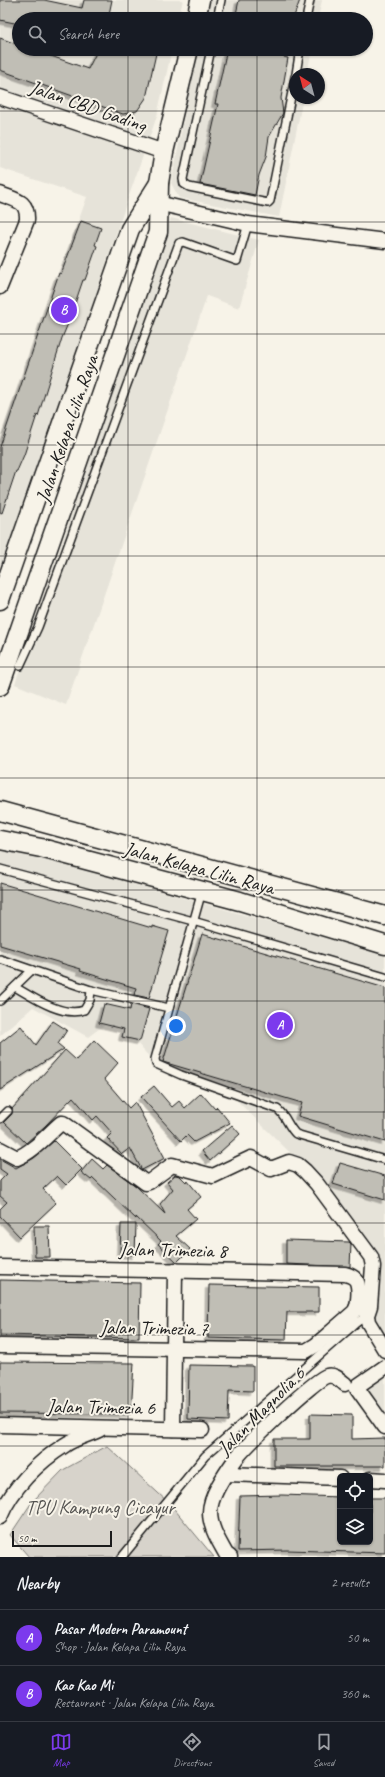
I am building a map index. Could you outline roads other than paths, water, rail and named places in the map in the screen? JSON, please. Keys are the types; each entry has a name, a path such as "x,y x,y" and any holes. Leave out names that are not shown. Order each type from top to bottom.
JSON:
{"street":[{"path":"197,12 200,0"},
{"name":"Jalan Kelapa Lilin Raya","path":"0,686 30,624 67,495 158,232 154,202 164,152 187,56"},
{"name":"Jalan CBD Gading","path":"0,97 164,152"},
{"path":"0,194 21,202 27,210 27,220 0,287"},
{"path":"154,202 248,224 385,241"},
{"name":"Jalan Kelapa Lilin Raya","path":"0,600 130,229 154,202"},
{"path":"39,488 67,495"},
{"name":"Jalan Kelapa Lilin Raya","path":"0,812 385,916"},
{"name":"Jalan Kelapa Lilin Raya","path":"0,840 41,848 202,891 385,945"},
{"path":"0,1150 17,1158 28,1153 63,1123 146,1183 172,1165 213,1176 252,1158 271,1169 289,1162 298,1165 317,1184 371,1257 373,1266 370,1306 367,1315 368,1324 385,1350"},
{"name":"Jalan Trimezia 8","path":"0,1267 344,1274 353,1277 357,1281 357,1310 316,1345 306,1351"},
{"path":"174,1429 173,1348 175,1270"},
{"name":"Jalan Trimezia 7","path":"0,1346 306,1351"},
{"path":"385,1367 357,1388 385,1426"},
{"name":"Jalan Magnolia 6","path":"230,1557 226,1554 211,1526 210,1511 212,1497 235,1459 304,1392 326,1376 335,1376 345,1384"},
{"name":"Jalan Trimezia 6","path":"0,1425 202,1430"},
{"path":"0,1517 3,1504 31,1472 65,1444 104,1428"},
{"path":"227,1474 337,1478"},
{"path":"373,1479 385,1480"}],"lane":[{"path":"218,12 221,0"},
{"path":"307,12 310,0"},
{"path":"209,56 183,179 184,184 189,187 268,203 270,201 290,104"},
{"path":"297,68 299,56"},
{"path":"20,666 30,624 179,243 183,242 237,261 248,224"},
{"path":"0,869 193,921 385,977"},
{"path":"202,891 155,1059 158,1066 181,1076 277,1109 284,1114 290,1127 296,1134 385,1160"},
{"path":"0,959 91,990 169,1008"},
{"path":"0,1000 32,970"},
{"path":"15,986 53,1007 73,1012 84,1010 90,1000 91,990"},
{"path":"0,1120 8,1111"},
{"path":"122,1557 205,1456 367,1315"}],"place":[{"name":"Kao Kao Mi","path":"64,310"},
{"name":"Pasar Modern Paramount","path":"280,1025"}],"park label":[{"name":"TPU Kampung Cicayur","path":"100,1507"}]}
